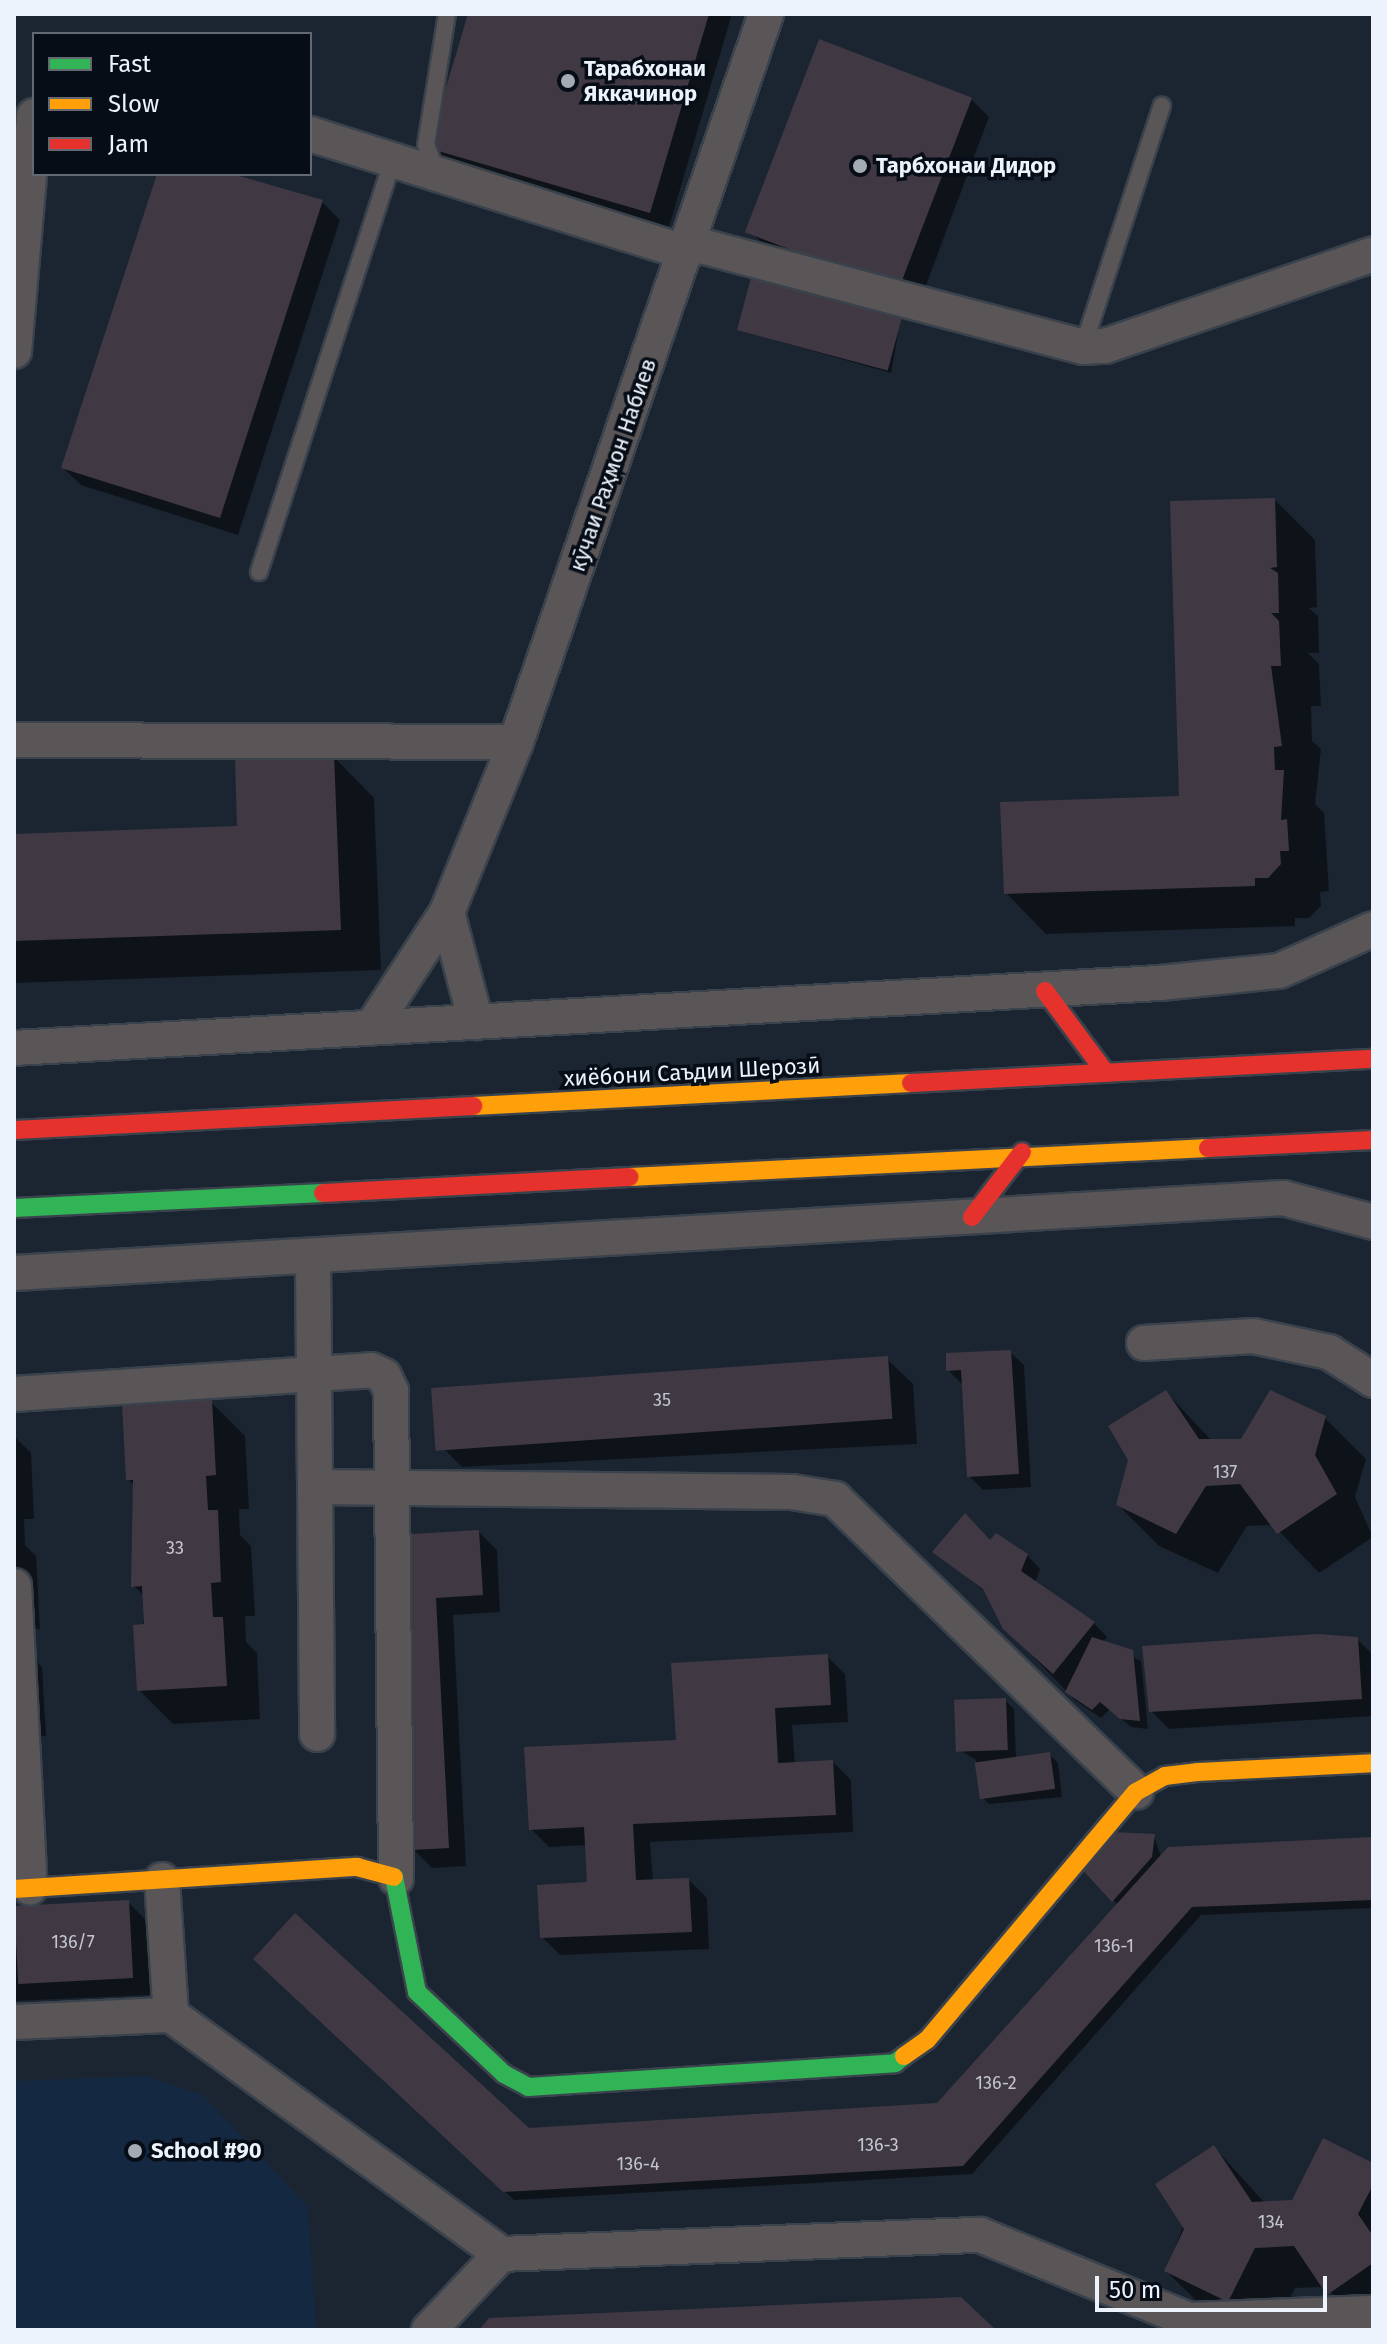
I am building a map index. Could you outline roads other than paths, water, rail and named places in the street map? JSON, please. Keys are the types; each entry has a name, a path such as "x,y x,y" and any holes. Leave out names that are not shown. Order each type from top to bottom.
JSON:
{"main road":[{"path":"1045,991 1106,1073"},
{"name":"хиёбони Саъдии Шерозӣ","path":"14,1130 1373,1059"},
{"path":"14,1208 1022,1152 1373,1140"},
{"path":"972,1217 1022,1152"},
{"path":"22,1888 357,1867 396,1878 417,1992 504,2074 528,2087 895,2063 927,2040 1136,1792 1165,1776 1197,1772 1373,1763"}],"street":[{"name":"кӯчаи Раҳмон Набиев","path":"374,1024 447,912 516,742 689,248 766,14"},
{"path":"312,135 689,248 1083,347 1105,346 1373,254"},
{"path":"14,351 32,140"},
{"path":"14,740 516,742"},
{"path":"447,912 476,1022"},
{"path":"14,1048 374,1024 476,1022 1045,991 1279,971 1373,929"},
{"path":"14,1273 1283,1198 1373,1222"},
{"path":"313,1256 317,1734"},
{"path":"1144,1343 1253,1336 1329,1352 1373,1380"},
{"path":"14,1394 314,1378 371,1370 384,1376 391,1391 387,1489 396,1878"},
{"path":"315,1487 792,1492 835,1499 1136,1792"},
{"path":"14,1586 22,1888"},
{"path":"162,1880 171,2015"},
{"path":"14,2022 171,2015 501,2254 980,2235 1189,2320 1373,2313"},
{"path":"429,2330 501,2254"}],"lane":[{"path":"438,174 426,145 447,14"},
{"path":"1083,347 1162,106"},
{"path":"259,572 393,160"}],"place":[{"name":"Тарабхонаи Яккачинор","path":"568,81"},
{"name":"Тарбхонаи Дидор","path":"860,166"},
{"name":"School #90","path":"135,2151"}]}
